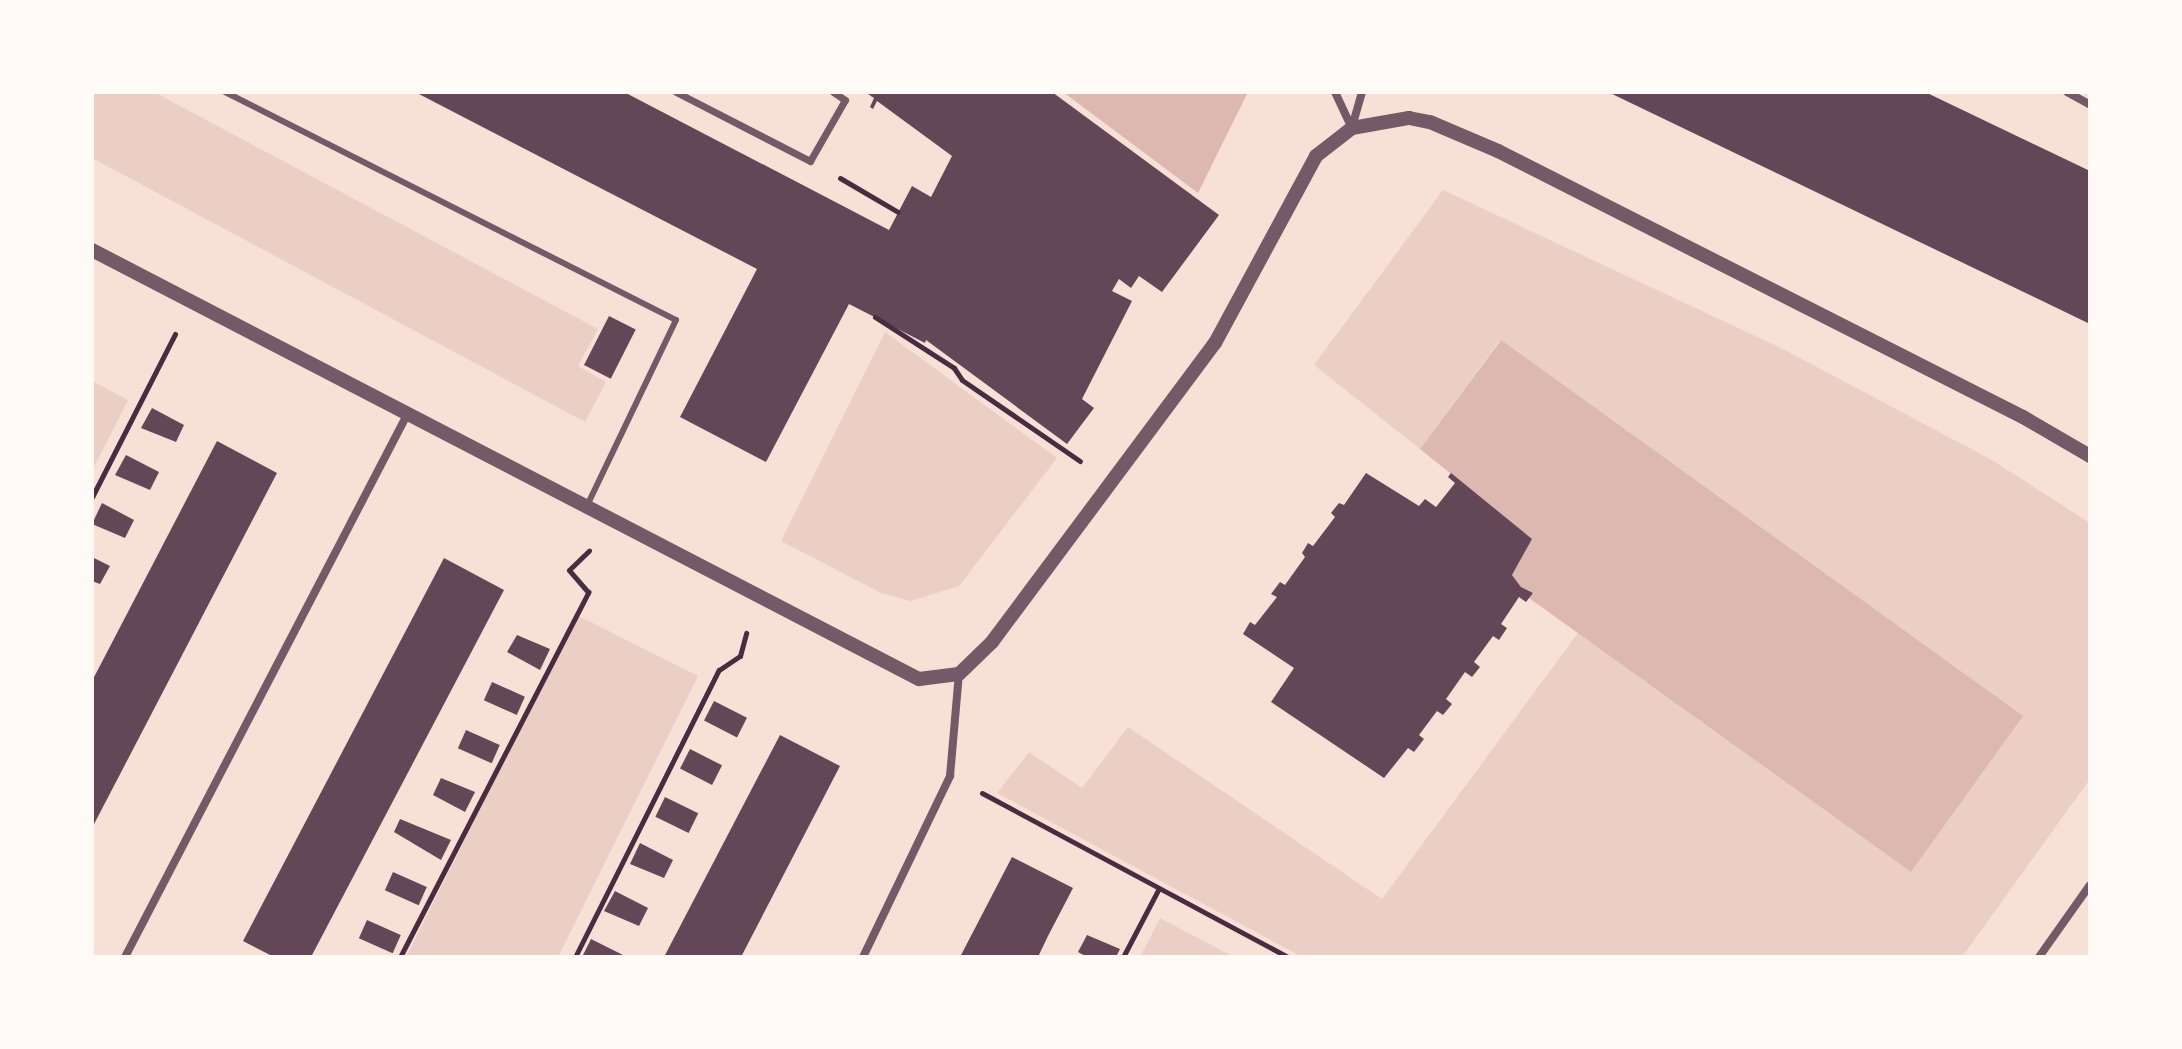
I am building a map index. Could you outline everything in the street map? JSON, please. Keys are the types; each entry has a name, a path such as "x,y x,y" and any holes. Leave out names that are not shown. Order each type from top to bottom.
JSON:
{"street":[{"path":"676,92 810,161 845,100 833,92"},
{"path":"1335,92 1352,128"},
{"path":"1352,128 1362,92"},
{"path":"2067,92 2090,105"},
{"path":"92,250 919,679 959,674 992,642 1215,343 1316,156 1352,128 1409,118 1430,122 1498,151 2023,417 2090,456"},
{"path":"125,957 408,413"},
{"path":"863,957 950,776 959,674"},
{"path":"2039,957 2090,885"}],"lane":[{"path":"225,92 676,320 587,506"}],"path":[{"path":"810,161 898,212"},
{"path":"92,497 192,302"},
{"path":"875,317 954,368 962,380 1110,482"},
{"path":"400,957 588,592 569,570 620,523"},
{"path":"575,957 719,670 740,656 758,593"},
{"path":"950,776 1288,957"},
{"path":"1123,957 1158,890"}],"shaded area":[{"path":"92,92 154,92 598,329 578,366 606,382 585,422 92,158"},
{"path":"1063,92 1248,92 1198,193"},
{"path":"1443,190 1783,349 1992,460 2090,523 2090,779 1962,957 1302,957 997,793 1029,752 1082,788 1128,727 1382,899 1578,633 1911,872 2022,716 1500,340 1420,449 1314,365"},
{"path":"885,332 1057,458 959,586 911,601 881,593 781,541"},
{"path":"1501,340 2023,716 1911,872 1529,598 1533,593 1521,587 1512,575 1532,539 1420,449"},
{"path":"92,381 128,400 92,471"},
{"path":"577,615 698,676 558,957 406,957"},
{"path":"1160,918 1234,957 1140,957"}],"building":[{"path":"415,92 624,92 889,230 912,186 931,197 952,156 877,101 873,109 870,107 874,98 865,92 1052,92 1219,215 1162,292 1139,276 1131,288 1119,279 1112,291 1132,301 1082,399 1094,408 1067,444 926,340 925,343 849,304 766,462 680,417 757,269"},
{"path":"1608,92 1925,92 2090,171 2090,324"},
{"path":"609,316 636,330 611,379 584,365"},
{"path":"152,408 184,425 176,442 141,428"},
{"path":"217,441 277,473 92,828 92,681"},
{"path":"126,455 159,472 150,490 115,475"},
{"path":"1366,473 1419,506 1425,499 1436,507 1455,483 1448,477 1451,473 1532,539 1512,575 1521,587 1533,593 1526,602 1519,597 1501,624 1507,628 1499,640 1493,636 1474,662 1480,667 1472,677 1465,672 1446,699 1452,704 1443,715 1437,711 1419,735 1424,739 1414,752 1408,748 1384,778 1271,702 1294,668 1243,634 1250,622 1255,625 1277,597 1271,594 1280,582 1285,585 1305,557 1302,553 1308,543 1313,546 1335,517 1331,513 1339,503 1344,505"},
{"path":"102,503 134,520 125,538 92,524"},
{"path":"92,557 110,566 100,584 92,581"},
{"path":"444,558 504,590 311,957 274,957 243,941"},
{"path":"517,635 550,649 540,670 507,652"},
{"path":"492,682 525,697 517,715 484,700"},
{"path":"714,701 747,718 737,737 704,721"},
{"path":"466,730 500,745 492,763 458,748"},
{"path":"780,735 840,766 741,957 664,957"},
{"path":"690,749 722,765 712,785 680,769"},
{"path":"441,778 475,792 465,812 433,795"},
{"path":"665,797 698,813 689,833 655,817"},
{"path":"400,819 451,840 441,860 394,832"},
{"path":"640,843 673,860 664,878 630,864"},
{"path":"1012,857 1073,888 1038,957 960,957"},
{"path":"393,872 427,887 419,905 385,890"},
{"path":"615,891 648,908 639,926 604,911"},
{"path":"367,920 401,935 393,953 359,938"},
{"path":"1087,935 1120,949 1116,957 1087,957 1078,952"},
{"path":"591,939 627,957 582,957"}]}
